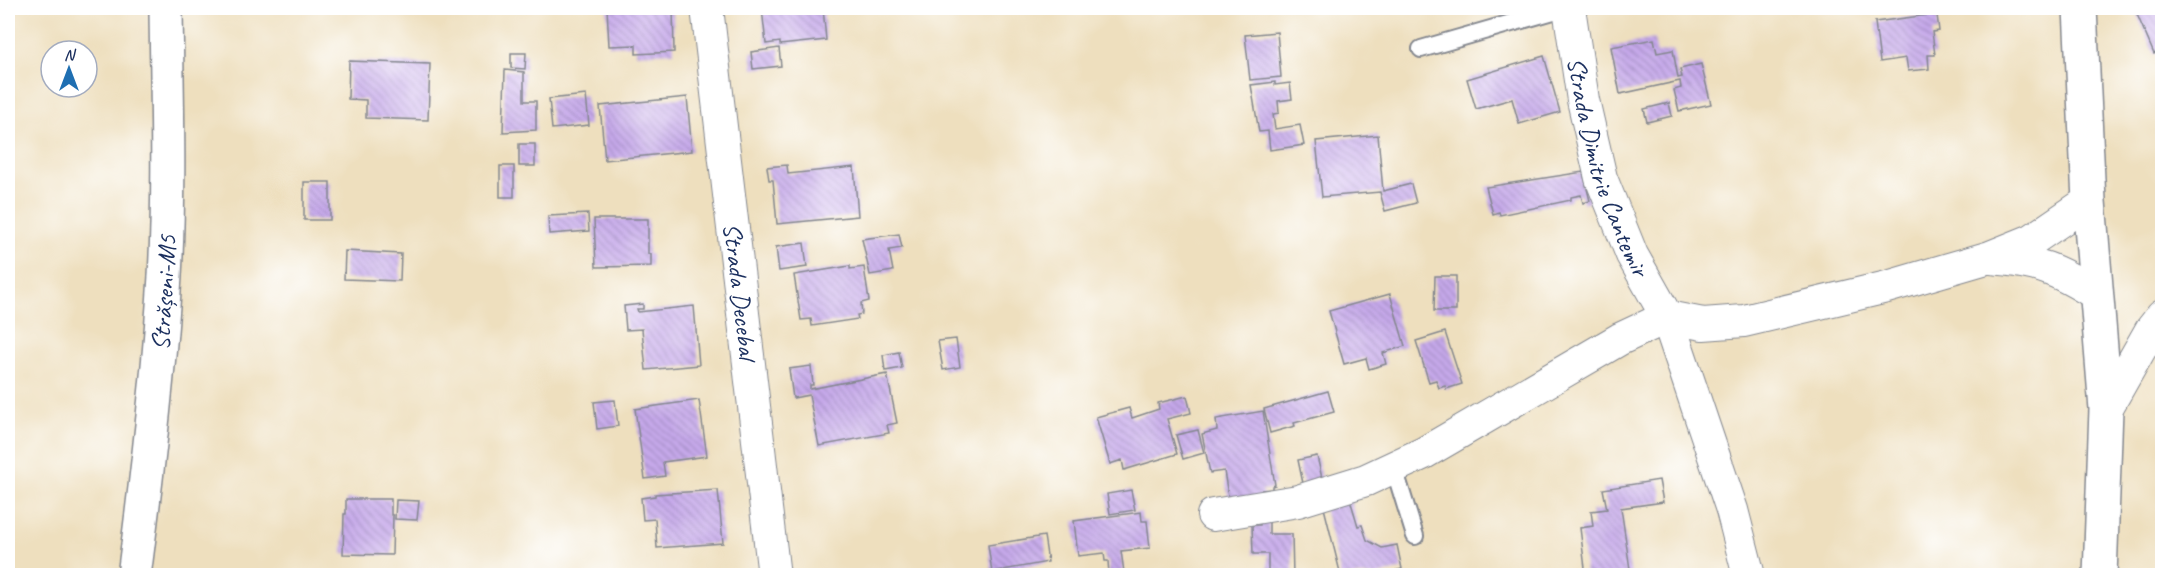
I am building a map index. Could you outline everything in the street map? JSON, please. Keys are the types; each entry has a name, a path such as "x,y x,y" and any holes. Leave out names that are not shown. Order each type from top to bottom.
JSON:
{"street":[{"name":"Strășeni-M5","path":"134,576 153,431 165,275 166,8"},
{"name":"Strada Decebal","path":"707,8 774,576"},
{"name":"Strada Dimitrie Cantemir","path":"1567,8 1583,100 1601,178 1632,255 1667,317 1732,510 1749,576"},
{"path":"2079,8 2089,201 2106,409 2100,576"},
{"path":"1213,515 1298,501 1366,480 1394,468 1424,453 1620,339 1667,317 1703,324 1744,321 1874,291 1990,257 2032,240 2089,201"},
{"path":"1990,257 2044,266 2065,275 2096,294"},
{"path":"2106,409 2151,330 2163,316"}],"lane":[{"path":"1421,49 1567,8"},
{"path":"1394,468 1415,536"}],"building":[{"path":"607,8 673,8 674,52 636,54 636,45 609,46"},
{"path":"752,8 823,8 826,40 780,45 780,42 766,44 762,9 752,10"},
{"path":"2146,8 2162,8 2162,50 2154,54 2136,12"},
{"path":"1937,15 1939,31 1932,32 1935,55 1928,55 1929,69 1908,71 1906,58 1880,62 1875,22"},
{"path":"1277,32 1281,77 1250,80 1245,35"},
{"path":"1654,39 1657,53 1673,50 1678,78 1682,77 1680,69 1701,64 1711,104 1679,111 1674,90 1681,88 1680,81 1620,94 1611,47"},
{"path":"779,48 781,66 753,69 751,52"},
{"path":"511,53 526,53 525,69 511,68"},
{"path":"1544,56 1560,112 1519,124 1512,99 1476,109 1467,79"},
{"path":"349,61 430,64 428,120 366,118 366,100 348,99"},
{"path":"505,70 524,72 524,101 536,101 536,130 503,132"},
{"path":"1275,82 1275,85 1290,83 1292,99 1278,101 1279,113 1273,114 1275,129 1300,125 1304,145 1270,150 1268,131 1259,132 1251,85"},
{"path":"586,95 589,125 552,129 549,99"},
{"path":"687,97 692,151 605,160 600,106"},
{"path":"1669,103 1672,116 1647,122 1644,109"},
{"path":"1378,135 1383,191 1411,184 1416,203 1385,211 1380,192 1322,197 1316,141"},
{"path":"519,144 535,144 535,166 519,166"},
{"path":"787,165 788,174 854,167 858,216 777,224 773,180 769,180 767,167"},
{"path":"500,166 514,166 514,197 500,197"},
{"path":"1583,172 1590,201 1583,203 1581,195 1571,197 1571,200 1500,215 1499,212 1493,214 1486,187"},
{"path":"304,182 330,182 330,220 304,220"},
{"path":"588,214 589,231 549,234 548,216"},
{"path":"594,219 648,219 648,254 651,254 651,266 596,267"},
{"path":"899,234 902,248 889,250 893,271 870,275 862,239"},
{"path":"804,243 807,267 779,271 776,247"},
{"path":"345,251 401,254 400,281 344,279"},
{"path":"850,266 850,269 864,267 869,301 861,303 862,314 857,315 858,319 812,326 811,319 801,320 794,275"},
{"path":"1435,276 1456,276 1456,311 1434,311"},
{"path":"1390,294 1405,346 1383,353 1386,364 1369,369 1366,358 1344,364 1329,311"},
{"path":"643,304 643,309 637,309 638,312 694,306 699,365 646,370 642,329 626,330 624,306"},
{"path":"1445,332 1462,384 1446,389 1445,386 1439,388 1436,380 1429,382 1416,341"},
{"path":"956,339 960,367 943,370 938,341"},
{"path":"899,352 902,368 885,371 883,355"},
{"path":"811,366 813,385 810,385 810,389 887,374 897,423 887,425 889,433 819,446 809,395 793,398 789,369"},
{"path":"1328,391 1334,412 1294,423 1295,426 1270,433 1264,409"},
{"path":"1187,396 1191,413 1167,419 1177,454 1124,470 1122,460 1110,464 1096,417 1129,408 1132,418 1159,409 1158,403"},
{"path":"615,400 618,426 597,429 594,402"},
{"path":"699,400 707,456 663,462 665,476 645,479 635,409"},
{"path":"1263,411 1275,485 1272,489 1262,490 1264,496 1229,502 1224,471 1210,473 1202,434 1217,430 1216,419"},
{"path":"1198,430 1204,453 1183,459 1176,435"},
{"path":"1317,456 1323,483 1304,488 1298,460"},
{"path":"1659,480 1663,502 1621,508 1631,576 1586,576 1580,528 1593,526 1591,511 1607,509 1603,489"},
{"path":"718,490 723,543 657,548 655,519 643,520 641,498 655,496 655,494"},
{"path":"1131,490 1135,510 1110,514 1107,494"},
{"path":"1349,496 1358,526 1362,525 1367,540 1382,548 1397,545 1402,569 1375,576 1341,576 1323,504"},
{"path":"346,499 391,499 392,555 343,554"},
{"path":"396,500 419,501 417,520 395,519"},
{"path":"1141,512 1142,521 1147,521 1150,548 1121,551 1124,572 1109,574 1108,561 1105,561 1104,553 1078,556 1074,521"},
{"path":"1260,518 1269,518 1269,534 1292,534 1293,576 1268,576 1268,554 1253,554 1252,525 1260,525"},
{"path":"1044,536 1048,562 992,572 988,545"}]}
